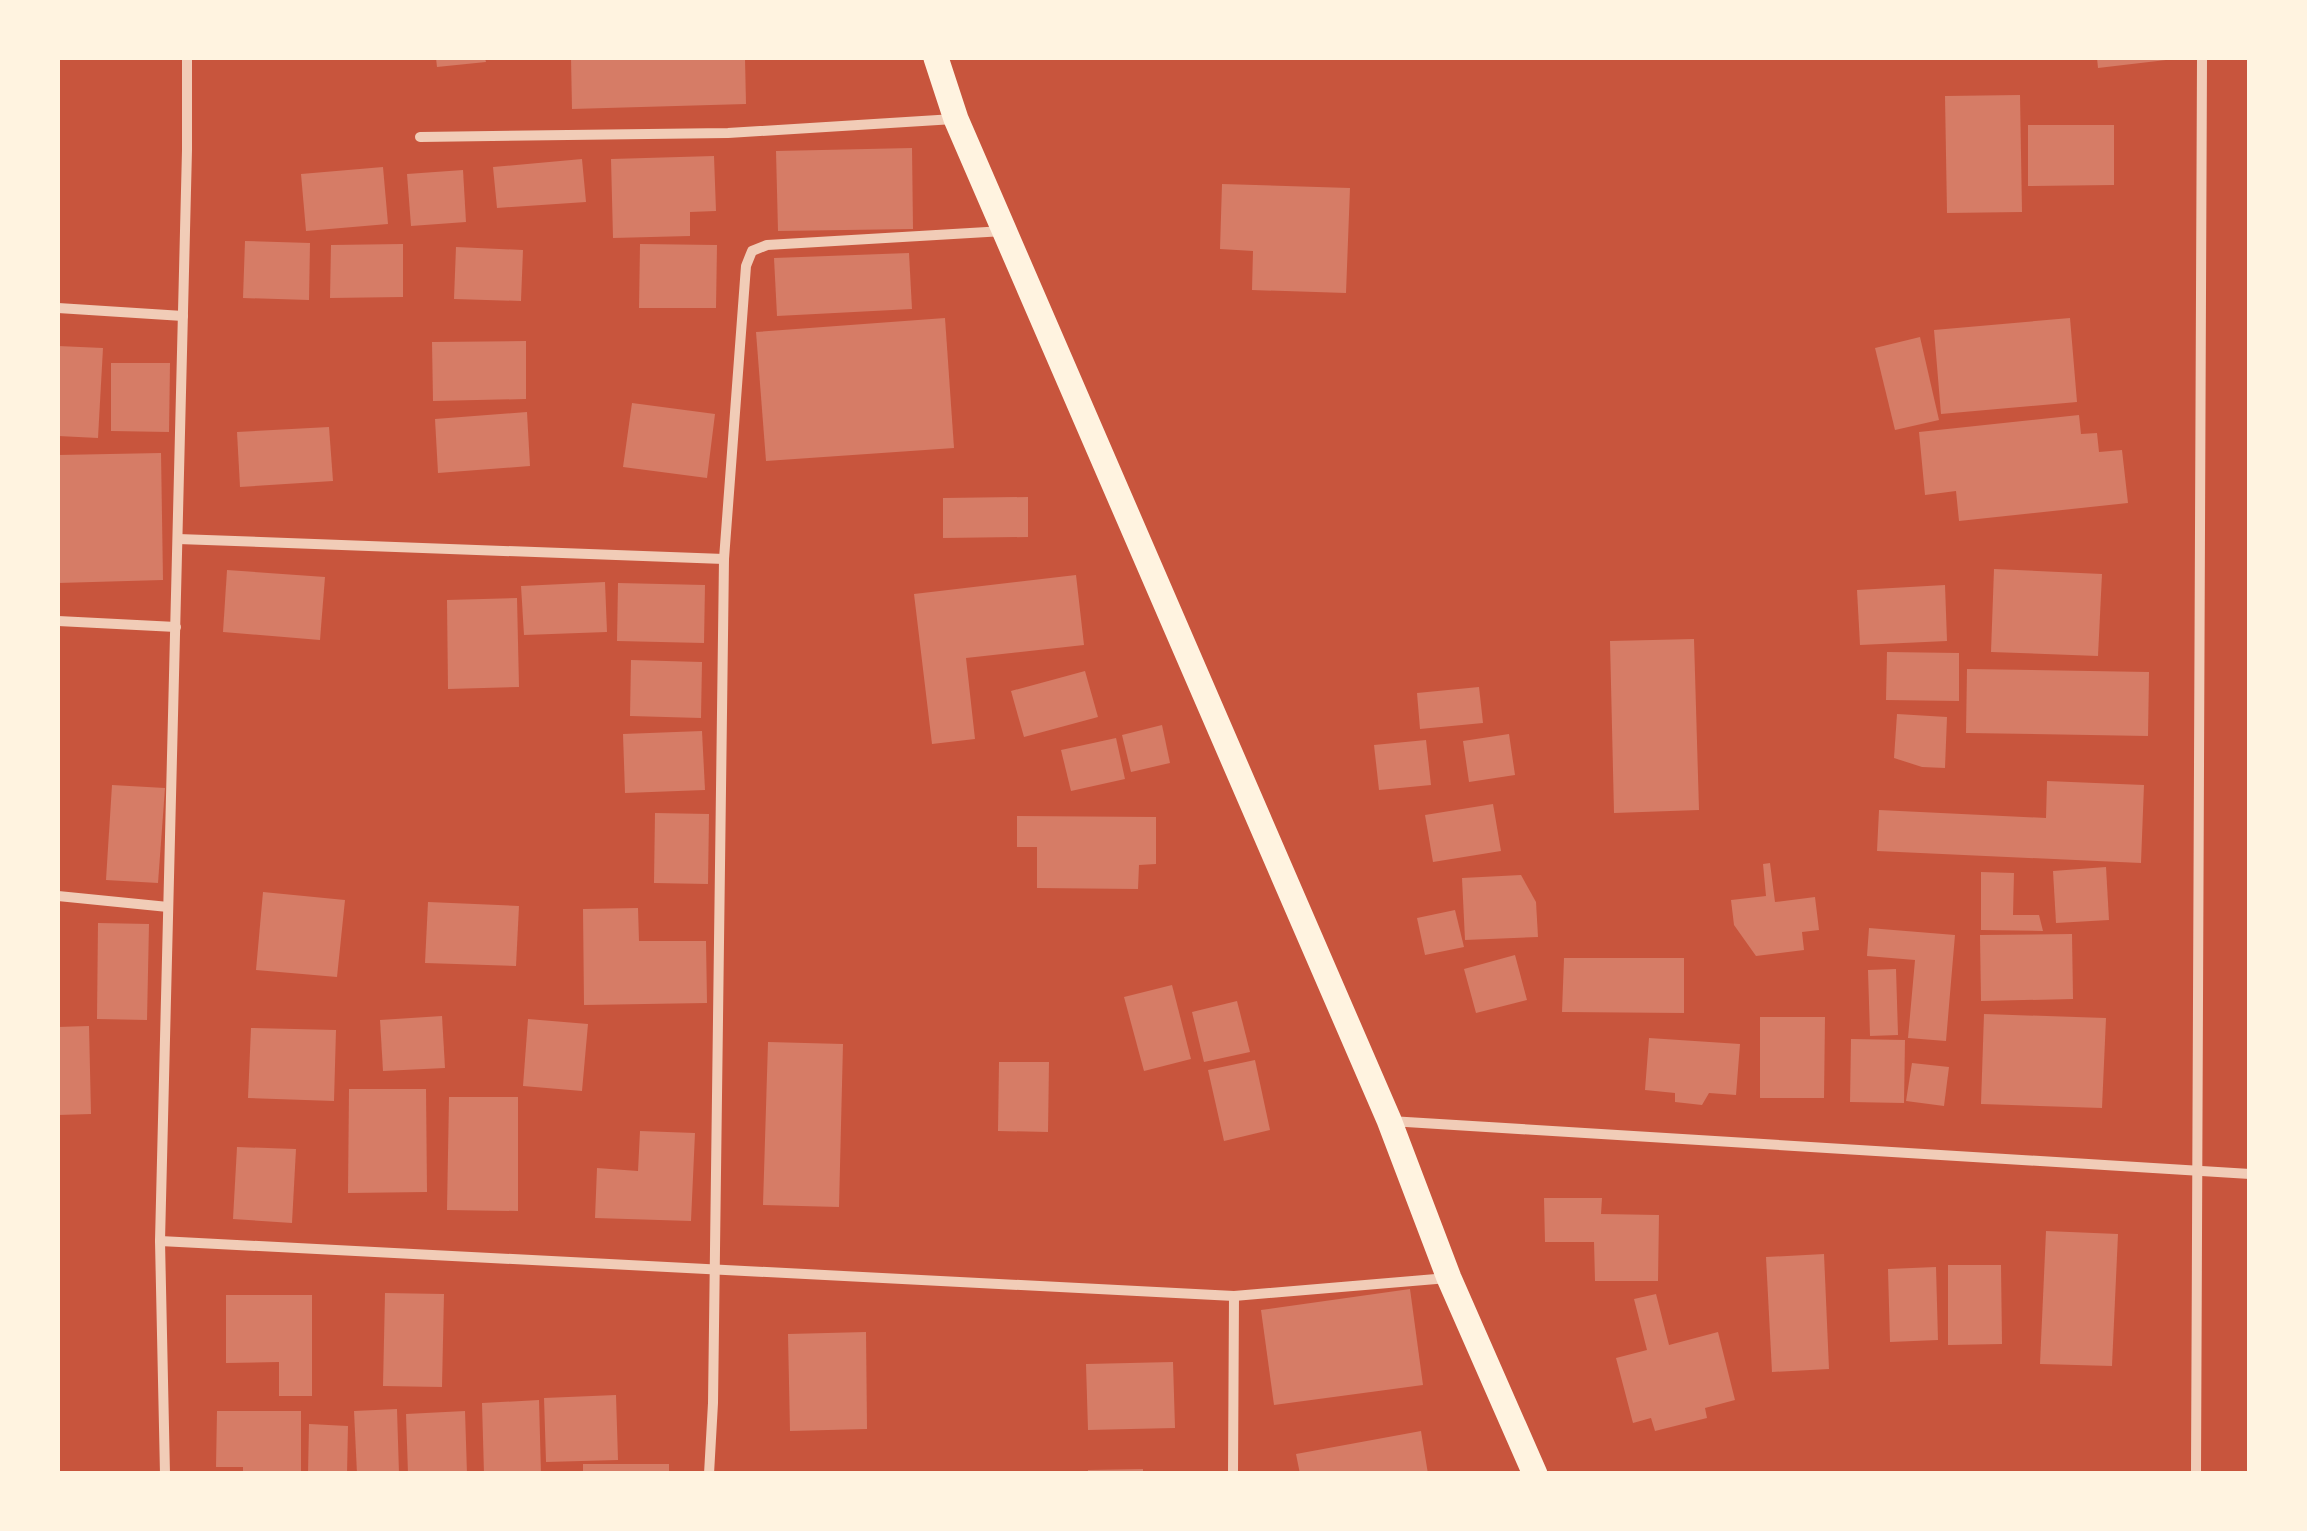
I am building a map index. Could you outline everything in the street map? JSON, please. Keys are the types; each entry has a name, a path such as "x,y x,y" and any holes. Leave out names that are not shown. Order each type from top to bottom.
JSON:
{"main road":[{"path":"936,58 956,119 1389,1120 1449,1278 1535,1474"}],"street":[{"path":"166,1474 160,1241 187,58"},
{"path":"2196,1474 2202,58"},
{"path":"420,137 728,134 956,119"},
{"path":"709,1474 724,559 746,266 752,251 768,245 1004,231"},
{"path":"58,308 183,316"},
{"path":"178,538 724,559"},
{"path":"58,620 176,627"},
{"path":"58,896 168,907"},
{"path":"1389,1120 2250,1174"},
{"path":"160,1241 1234,1296 1449,1278"},
{"path":"1233,1474 1234,1296"}],"building":[{"path":"436,58 485,58 486,62 437,67"},
{"path":"571,58 745,58 746,104 572,109"},
{"path":"2097,58 2165,58 2166,60 2098,68"},
{"path":"2020,95 2022,212 1947,213 1945,96"},
{"path":"2028,125 2114,125 2114,185 2028,186"},
{"path":"912,148 913,229 778,231 776,151"},
{"path":"714,156 716,211 690,212 690,236 613,238 611,159"},
{"path":"582,159 586,202 497,208 493,167"},
{"path":"383,167 388,224 306,231 301,174"},
{"path":"463,170 466,222 411,226 407,174"},
{"path":"1222,184 1350,188 1346,293 1252,290 1253,251 1220,249"},
{"path":"245,241 310,243 309,300 243,298"},
{"path":"403,244 403,297 330,298 331,245"},
{"path":"640,244 717,245 716,308 639,308"},
{"path":"456,247 523,250 521,301 454,299"},
{"path":"909,253 912,309 777,316 774,258"},
{"path":"945,318 954,448 766,461 756,332"},
{"path":"2070,318 2077,402 1941,414 1934,330"},
{"path":"1920,337 1939,420 1895,430 1875,348"},
{"path":"526,341 526,399 433,401 432,342"},
{"path":"58,346 103,348 98,438 58,436"},
{"path":"111,363 170,363 169,432 111,431"},
{"path":"632,403 715,414 707,478 623,467"},
{"path":"527,412 530,466 438,473 435,419"},
{"path":"2079,415 2081,434 2097,433 2099,452 2122,450 2128,503 1959,521 1956,491 1925,495 1919,432"},
{"path":"329,427 333,481 240,487 237,432"},
{"path":"161,453 163,580 58,583 58,455"},
{"path":"1028,497 1028,537 943,538 943,498"},
{"path":"1994,569 2102,574 2098,656 1991,652"},
{"path":"227,570 325,577 320,640 223,632"},
{"path":"1076,575 1084,645 966,658 975,739 932,744 914,594"},
{"path":"605,582 607,632 524,635 521,586"},
{"path":"618,583 705,585 704,643 617,641"},
{"path":"1945,585 1947,641 1860,645 1857,590"},
{"path":"517,598 519,687 448,689 447,600"},
{"path":"1694,639 1699,810 1614,813 1610,641"},
{"path":"1887,652 1959,653 1959,701 1886,700"},
{"path":"631,660 702,662 701,718 630,716"},
{"path":"1967,669 2149,672 2148,736 1966,733"},
{"path":"1085,671 1098,717 1024,737 1011,691"},
{"path":"1479,687 1483,723 1420,729 1417,693"},
{"path":"1897,714 1947,717 1945,768 1922,767 1894,758"},
{"path":"1162,725 1170,763 1131,772 1122,735"},
{"path":"702,731 705,790 625,793 623,734"},
{"path":"1509,734 1515,775 1469,782 1463,741"},
{"path":"1116,738 1125,779 1071,791 1061,750"},
{"path":"1426,740 1431,785 1379,790 1374,745"},
{"path":"2047,781 2144,785 2141,863 1877,851 1879,810 2046,818"},
{"path":"112,785 165,788 158,883 106,880"},
{"path":"1493,804 1501,851 1433,862 1425,815"},
{"path":"655,813 709,814 708,884 654,883"},
{"path":"1017,816 1156,817 1156,864 1139,865 1138,889 1037,888 1037,847 1017,847"},
{"path":"1770,863 1775,902 1815,897 1819,930 1802,932 1804,950 1756,956 1734,925 1731,900 1766,896 1763,864"},
{"path":"2106,867 2109,920 2056,923 2053,871"},
{"path":"1981,872 2014,873 2013,915 2039,915 2043,931 1981,930"},
{"path":"1521,875 1536,902 1538,937 1465,940 1462,878"},
{"path":"263,892 345,900 337,977 256,970"},
{"path":"428,902 519,906 516,966 425,963"},
{"path":"638,908 639,941 706,941 707,1003 584,1005 583,909"},
{"path":"1455,910 1464,947 1425,955 1417,918"},
{"path":"98,923 149,924 147,1020 97,1019"},
{"path":"1869,928 1955,935 1946,1041 1908,1038 1915,960 1867,956"},
{"path":"2072,934 2073,999 1981,1001 1980,935"},
{"path":"1515,955 1527,1000 1476,1013 1464,969"},
{"path":"1564,958 1684,958 1684,1013 1562,1012"},
{"path":"1896,969 1898,1035 1870,1036 1868,970"},
{"path":"1172,985 1191,1059 1144,1071 1124,997"},
{"path":"1237,1001 1250,1052 1204,1062 1192,1012"},
{"path":"1984,1014 2106,1018 2102,1108 1981,1104"},
{"path":"442,1016 445,1068 383,1071 380,1020"},
{"path":"1760,1017 1825,1017 1824,1098 1760,1098"},
{"path":"528,1019 588,1024 582,1091 523,1086"},
{"path":"89,1026 91,1114 58,1115 58,1027"},
{"path":"251,1028 336,1030 334,1101 248,1098"},
{"path":"1649,1038 1740,1044 1736,1095 1709,1093 1702,1105 1675,1102 1675,1093 1645,1090"},
{"path":"1851,1039 1905,1040 1904,1103 1850,1102"},
{"path":"768,1042 843,1044 839,1207 763,1205"},
{"path":"1255,1060 1270,1130 1224,1141 1208,1070"},
{"path":"999,1062 1049,1062 1048,1132 998,1131"},
{"path":"1912,1063 1949,1067 1944,1106 1906,1101"},
{"path":"349,1089 426,1089 427,1192 348,1193"},
{"path":"449,1097 518,1097 518,1211 447,1210"},
{"path":"640,1131 695,1133 691,1221 595,1218 597,1168 638,1171"},
{"path":"237,1147 296,1149 292,1223 233,1219"},
{"path":"1544,1198 1602,1198 1601,1214 1659,1215 1658,1281 1595,1281 1594,1242 1545,1242"},
{"path":"2046,1231 2118,1234 2112,1366 2040,1364"},
{"path":"1824,1254 1829,1369 1772,1372 1766,1257"},
{"path":"1948,1265 2001,1265 2002,1344 1948,1345"},
{"path":"1936,1267 1938,1340 1890,1342 1888,1269"},
{"path":"1410,1289 1423,1385 1274,1405 1261,1310"},
{"path":"385,1293 444,1294 442,1387 383,1386"},
{"path":"1656,1294 1669,1345 1718,1332 1735,1400 1705,1408 1707,1418 1655,1431 1651,1418 1633,1423 1616,1358 1647,1350 1634,1299"},
{"path":"226,1295 312,1295 312,1396 279,1396 279,1362 226,1363"},
{"path":"866,1332 867,1429 790,1431 788,1334"},
{"path":"1173,1362 1175,1428 1088,1430 1086,1364"},
{"path":"616,1395 618,1460 546,1462 544,1398"},
{"path":"539,1400 541,1474 484,1474 482,1403"},
{"path":"397,1409 399,1474 357,1474 354,1411"},
{"path":"217,1411 301,1411 301,1474 243,1474 243,1467 216,1467"},
{"path":"465,1411 467,1474 408,1474 406,1414"},
{"path":"309,1424 348,1426 347,1474 308,1474"},
{"path":"1421,1431 1428,1474 1300,1474 1296,1454"},
{"path":"583,1464 669,1464 669,1474 583,1474"},
{"path":"1143,1469 1143,1474 1088,1474 1088,1470"}]}
